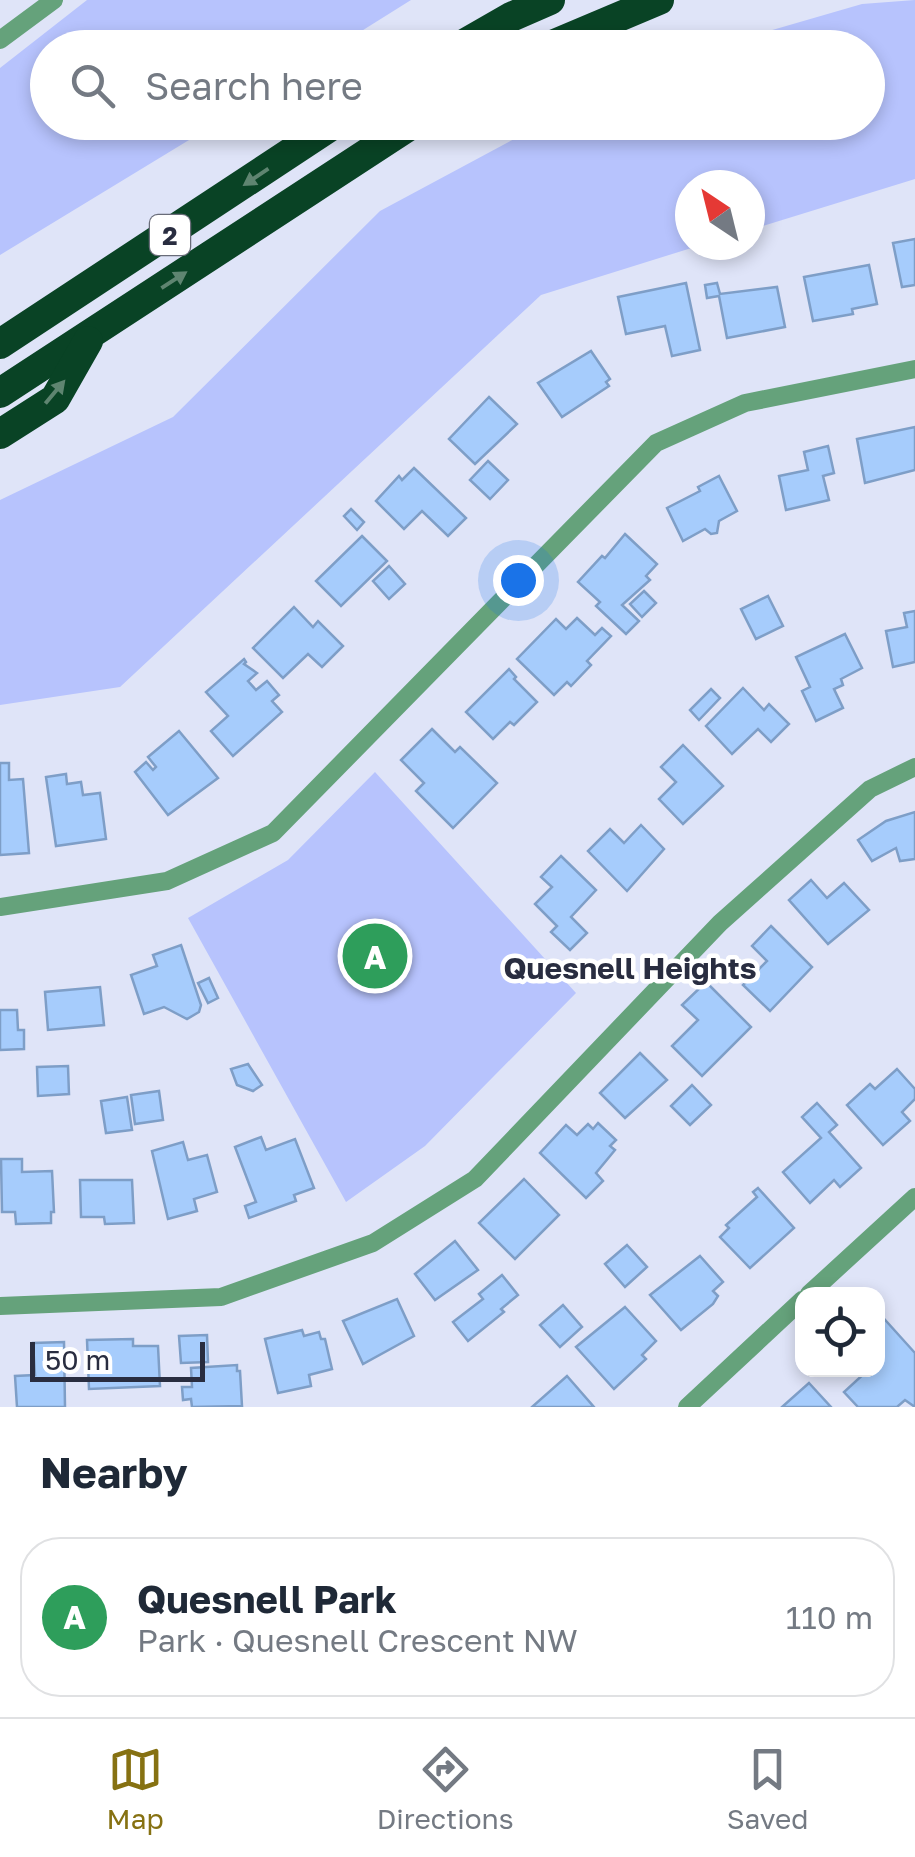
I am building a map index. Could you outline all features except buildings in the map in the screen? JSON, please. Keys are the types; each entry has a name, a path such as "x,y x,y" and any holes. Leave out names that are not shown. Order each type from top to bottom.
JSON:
{"highway":[{"path":"488,30 550,0"},
{"path":"588,30 659,0"},
{"name":"2","path":"0,344 310,140"},
{"name":"2","path":"0,393 388,140"},
{"path":"0,434 55,398 92,334"}],"street":[{"path":"0,40 54,0"},
{"path":"0,906 167,881 272,833 656,442 745,403 915,370"},
{"path":"0,1306 221,1297 374,1243 475,1180 720,923 870,789 915,767"},
{"path":"817,1287 915,1197"},
{"path":"686,1407 795,1306"}],"shaded area":[{"path":"87,0 411,0 363,30 49,30"},
{"path":"915,0 915,179 765,225 765,170 675,170 675,253 541,295 120,687 0,705 0,500 173,417 380,211 512,140 885,140 885,30 773,30 862,4"},
{"path":"30,45 30,140 189,140 0,255 0,68"},
{"path":"375,772 576,993 425,1146 346,1202 188,918 288,860"}],"place":[{"name":"Quesnell Park","path":"375,956"}],"district":[{"name":"Quesnell Heights","path":"630,968"}]}
